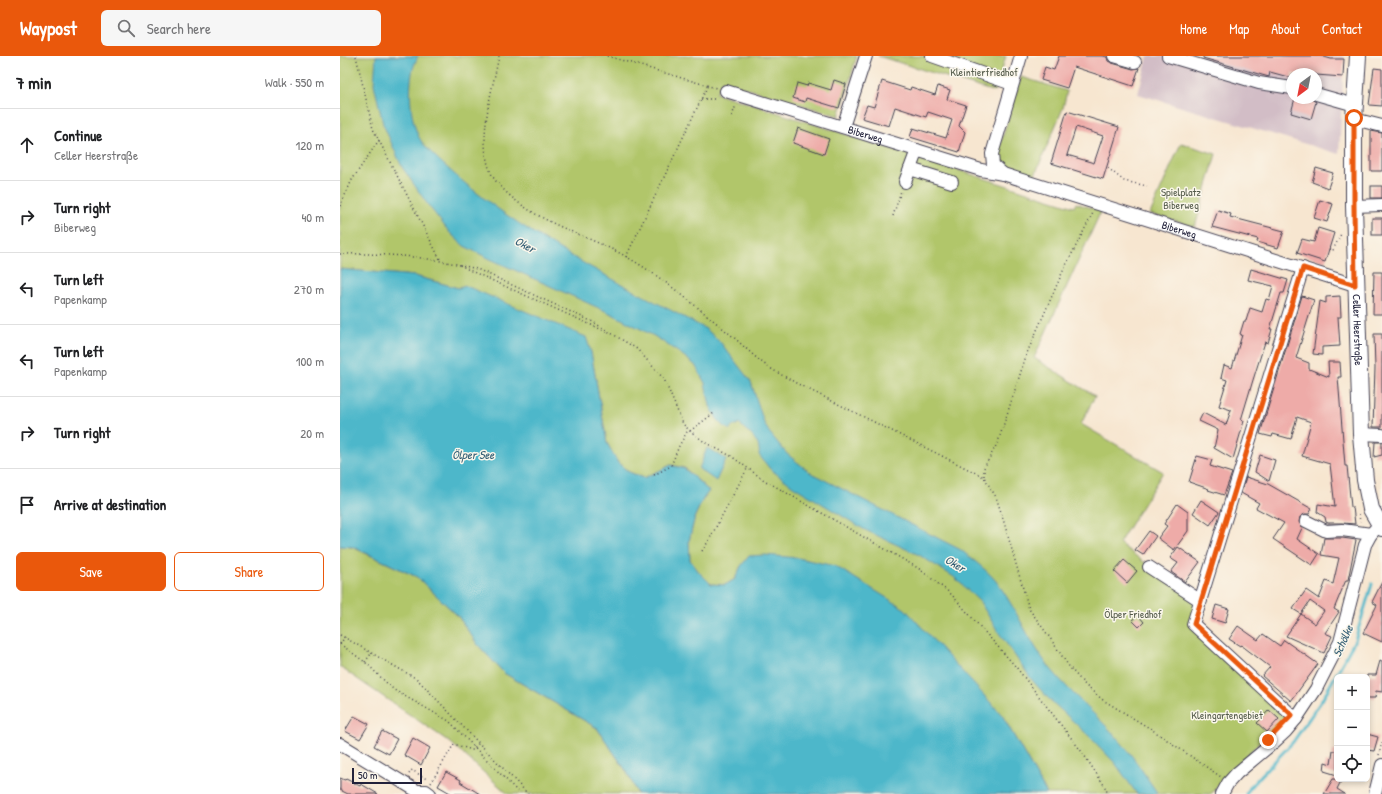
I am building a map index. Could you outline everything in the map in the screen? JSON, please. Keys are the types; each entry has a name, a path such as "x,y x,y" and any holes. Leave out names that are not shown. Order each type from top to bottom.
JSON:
{"main road":[{"name":"Celler Heerstraße","path":"1358,56 1355,112 1354,206 1355,285 1361,434 1364,480 1371,509 1378,529"}],"street":[{"name":"Biberweg","path":"843,128 866,56"},
{"path":"932,56 1012,84"},
{"path":"1003,174 994,165 992,154 1021,56"},
{"path":"1114,56 1135,62"},
{"path":"1168,56 1259,83 1286,87"},
{"name":"Biberweg","path":"726,91 981,170 1003,174 1355,285"},
{"path":"1322,97 1382,126"},
{"path":"905,182 917,150"},
{"path":"910,169 952,182"},
{"path":"1354,206 1382,205"},
{"path":"1296,719 1194,624 1303,268"},
{"path":"1361,434 1382,435"},
{"path":"1306,521 1326,531 1378,529"},
{"path":"1225,789 1237,773 1273,744 1296,719 1316,689 1340,642 1366,546 1378,529"},
{"path":"1149,567 1201,602"},
{"path":"340,744 417,793 426,791 430,794"},
{"path":"1376,794 1382,765"}],"path":[{"path":"356,56 373,129 441,261"},
{"path":"499,56 486,128 485,144 487,160 494,178 508,193 525,207 550,221 626,257 666,283 711,318 769,368 796,384 984,477"},
{"path":"607,56 726,91"},
{"path":"626,257 708,85"},
{"path":"340,206 352,180 379,140"},
{"path":"1108,168 1124,181 1146,186"},
{"path":"892,216 900,194"},
{"path":"1098,204 1063,271 1027,353 998,442 984,468 984,477 996,497 1029,609 1070,668 1086,686 1103,700 1151,729 1221,777 1225,789"},
{"path":"1329,249 1333,250 1343,232"},
{"path":"340,254 381,254 408,256 458,264 477,269 593,322 612,335"},
{"path":"458,264 589,324 637,349 664,379 683,424 689,430 706,443 731,456 764,480 918,568 950,593 1016,667 1082,752 1104,785 1108,794"},
{"path":"654,475 671,466 678,446 689,430 714,413"},
{"path":"702,551 747,469"},
{"path":"340,635 417,679 528,794"},
{"path":"345,637 340,644 365,662 394,690 449,721 520,794"},
{"path":"365,662 371,653"},
{"path":"417,793 431,782 454,744 472,750 479,743"}],"shaded area":[{"path":"1148,56 1344,56 1339,154 1138,94"}],"green space":[{"path":"340,56 857,56 839,116 722,81 716,93 1074,207 1076,203 1101,211 1034,358 1095,396 1081,424 1163,472 1119,543 1199,604 1193,625 1289,714 1226,775 1211,794 1047,794 1002,715 741,566 735,579 725,585 711,584 690,560 689,541 695,516 703,499 709,491 685,468 671,465 644,478 629,472 618,463 607,443 591,352 466,286 458,288 415,276 340,269"},
{"name":"Kleintierfriedhof","path":"878,56 1006,56 995,92"},
{"path":"1021,77 1067,91 1063,108 1034,177 1002,165 998,152"},
{"name":"Spielplatz Biberweg","path":"1181,143 1216,154 1195,227 1150,214"},
{"path":"340,546 352,547 417,577 458,616 478,645 504,673 597,728 627,772 638,794 508,794 451,743 340,667"}],"water":[{"name":"Oker","path":"376,56 418,56 412,73 410,94 412,116 418,135 420,140 430,152 471,189 535,234 568,254 706,329 721,343 751,382 764,423 769,432 787,454 811,473 961,550 986,571 1006,595 1036,648 1050,668 1125,747 1158,794 1137,794 1115,763 1089,736 1048,698 1032,680 999,633 980,602 954,577 919,555 865,530 793,486 770,469 759,455 756,441 750,434 739,424 732,426 730,430 717,419 710,406 705,383 695,365 654,336 612,314 464,246 450,233 428,205 402,167 383,124 374,84"},
{"name":"Ölper See","path":"340,269 415,276 458,288 466,286 586,337 591,352 607,443 618,463 629,472 644,478 671,465 685,469 709,491 703,499 695,516 689,541 690,560 711,584 725,585 735,579 741,566 749,556 765,555 798,558 835,566 905,609 1002,715 1047,794 638,794 627,772 597,728 504,673 478,645 458,616 417,577 353,547 340,546"},
{"path":"707,448 726,459 716,481 699,469"}],"building":[{"path":"1059,56 1103,56 1107,57 1108,61 1112,63 1133,69 1139,68 1133,86 1074,67 1067,88 1041,80 1045,67 1054,70"},
{"path":"1203,56 1321,56 1331,59 1344,59 1343,77 1322,75 1322,68 1286,68 1286,76 1270,72 1269,77 1203,58"},
{"path":"1374,68 1382,69 1382,106 1369,105"},
{"path":"834,80 846,84 839,108 806,98 805,102 793,98 797,83 807,86 808,83 831,90"},
{"path":"882,81 910,90 911,87 935,95 938,86 950,90 947,99 966,105 959,126 965,132 959,152 910,137 913,128 946,138 952,120 928,112 926,117 895,107 889,126 862,118 867,105 874,107"},
{"path":"1293,104 1315,104 1311,119 1291,113"},
{"path":"1067,111 1119,127 1103,179 1051,163","holes":["1076,127 1103,136 1094,163 1067,155"]},
{"path":"798,128 829,139 824,154 793,143"},
{"path":"1371,131 1382,133 1382,171 1371,171"},
{"path":"1316,168 1333,173 1328,188 1312,182"},
{"path":"1371,186 1382,186 1382,198 1371,198"},
{"path":"1320,200 1333,204 1327,222 1314,218"},
{"path":"1218,210 1231,214 1230,217 1284,231 1278,248 1257,242 1258,239 1212,227"},
{"path":"1372,218 1382,218 1382,235 1372,235"},
{"path":"1318,228 1334,233 1325,262 1297,253 1302,239 1314,242"},
{"path":"1251,269 1288,280 1284,293 1281,293 1270,329 1272,329 1268,343 1265,342 1253,380 1241,420 1244,421 1233,459 1214,448 1218,430 1199,421 1203,413 1226,425 1231,410 1219,406 1227,380 1221,378 1224,365 1232,368 1242,335 1240,334 1250,308 1262,312 1266,299 1269,300 1273,286 1248,280"},
{"path":"1374,272 1382,272 1382,314 1373,314"},
{"path":"1302,296 1314,300 1296,358 1309,363 1309,369 1329,377 1328,362 1340,362 1341,377 1338,377 1345,466 1347,466 1351,507 1353,507 1355,524 1328,523 1326,522 1325,517 1317,512 1318,504 1335,507 1330,464 1302,456 1311,422 1297,417 1291,439 1273,434 1272,437 1260,434"},
{"path":"1340,296 1341,317 1338,317 1340,346 1322,347 1322,355 1313,354 1320,301 1326,303 1326,297"},
{"path":"1374,334 1382,334 1382,427 1373,427 1375,368"},
{"path":"1375,442 1382,442 1382,455 1374,457"},
{"path":"1260,455 1275,460 1269,481 1255,472"},
{"path":"1197,456 1212,460 1210,466 1232,473 1224,495 1189,482"},
{"path":"1246,477 1268,484 1312,509 1309,514 1305,514 1300,517 1299,522 1302,528 1297,539 1319,554 1312,565 1273,539 1284,523 1256,508 1259,503 1241,493"},
{"path":"1201,500 1219,512 1210,525 1193,513"},
{"path":"1177,504 1188,512 1188,531 1174,550 1158,538 1167,526 1164,524"},
{"path":"1149,531 1156,536 1143,555 1135,550"},
{"path":"1324,538 1356,540 1348,580 1346,580 1334,609 1339,612 1325,633 1332,636 1324,653 1286,636 1301,614 1293,609 1306,590 1319,599 1326,581 1333,584 1339,558 1321,555","holes":["1310,601 1324,611 1315,624 1301,614"]},
{"path":"1178,547 1200,562 1185,582 1171,572 1178,563 1170,558"},
{"path":"1124,560 1137,571 1127,583 1114,571"},
{"path":"1382,582 1382,642 1363,633 1377,605 1372,602"},
{"path":"1216,605 1229,609 1225,623 1212,619"},
{"path":"1138,615 1144,622 1139,627 1132,620"},
{"path":"1238,626 1258,640 1263,634 1280,646 1284,640 1318,664 1291,701 1262,676 1270,667 1241,645 1240,646 1229,639"},
{"path":"1380,661 1382,662 1382,692 1376,691 1375,698 1370,698 1370,675 1376,675"},
{"path":"1269,710 1279,719 1267,732 1257,723"},
{"path":"354,716 369,724 360,739 345,731"},
{"path":"382,731 397,739 389,754 374,746"},
{"path":"1370,735 1378,737 1374,751 1370,750"},
{"path":"413,738 430,748 421,765 404,755"},
{"path":"1334,751 1334,774 1324,771 1325,762 1331,764"},
{"path":"446,772 461,780 460,782 480,794 452,794 438,786"},
{"path":"340,778 346,779 360,786 361,784 378,794 348,794 340,790"},
{"path":"1334,779 1334,782 1340,782 1337,789 1345,794 1324,794"}],"waterway":[{"name":"Schölke","path":"1246,794 1251,786 1293,742 1322,700 1355,640 1372,584"}],"route":[{"path":"1268,740 1292,715 1194,624 1303,268 1355,285 1354,118"}],"park label":[{"name":"Ölper Friedhof","path":"1133,614"},
{"name":"Kleingartengebiet","path":"1227,715"}]}
